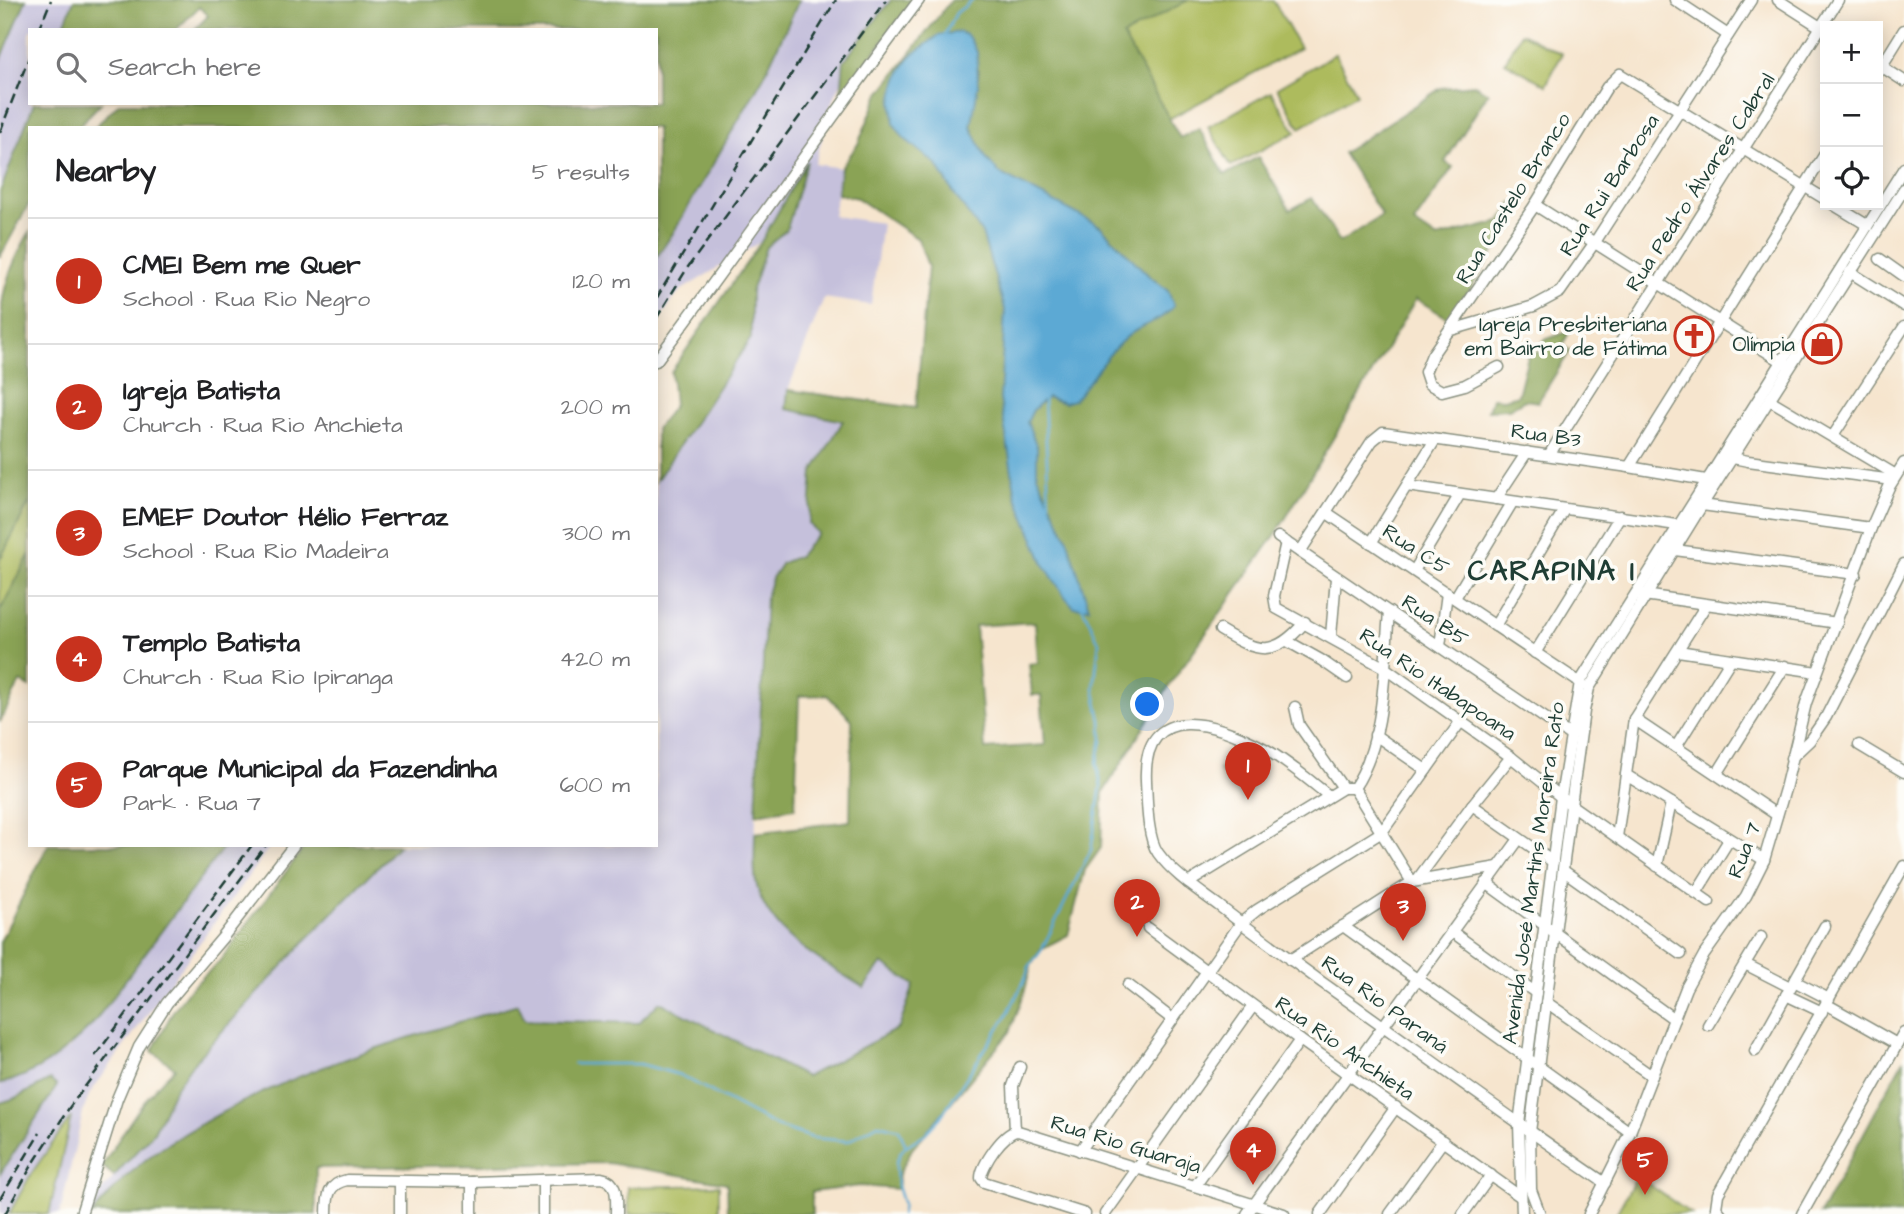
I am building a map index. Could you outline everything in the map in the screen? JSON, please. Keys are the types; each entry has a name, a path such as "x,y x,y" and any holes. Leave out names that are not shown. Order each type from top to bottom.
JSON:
{"street":[{"path":"658,358 919,0"},
{"path":"1675,0 1728,35"},
{"name":"Rua Rui Barbosa","path":"1451,330 1534,306 1552,297 1566,285 1751,0"},
{"path":"1778,0 1820,26"},
{"name":"Rua Pedro Álvares Cabral","path":"1827,21 1838,0"},
{"path":"1883,61 1904,30"},
{"name":"Rua Pedro Álvares Cabral","path":"1549,455 1820,33"},
{"path":"1883,69 1904,81"},
{"name":"Rua Castelo Branco","path":"1499,367 1457,388 1442,391 1429,384 1425,372 1439,345 1535,205 1590,111 1611,81 1620,74 1680,110"},
{"path":"1680,110 1820,196"},
{"path":"1629,467 1820,162"},
{"name":"Avenida José Martins Moreira Rato","path":"1522,1214 1519,1124 1546,1002 1564,871 1584,685 1647,596 1770,400 1786,364 1867,225 1904,168"},
{"name":"Avenida José Martins Moreira Rato","path":"1540,1214 1531,1190 1530,1132 1536,993 1570,735 1584,685 1635,594 1728,445 1850,272 1904,189"},
{"path":"1535,205 1786,364"},
{"path":"1842,210 1867,225"},
{"path":"1880,259 1904,276"},
{"path":"1850,272 1904,306"},
{"path":"1833,436 1904,327"},
{"path":"1770,400 1833,436 1895,477"},
{"name":"Rua B3","path":"1327,513 1380,433 1549,455 1706,480"},
{"path":"1371,543 1435,440"},
{"path":"1728,445 1733,458 1895,477"},
{"path":"1496,499 1527,452"},
{"name":"Rua 7","path":"1589,1214 1630,1132 1695,971 1746,896 1763,860 1817,672 1856,574 1871,528 1904,463"},
{"path":"1407,486 1677,525"},
{"path":"1414,571 1460,494"},
{"path":"1440,646 1451,595 1512,503"},
{"path":"1702,505 1871,528"},
{"path":"1495,626 1564,510"},
{"path":"1300,552 1327,513"},
{"name":"Rua C5","path":"1327,513 1584,685"},
{"path":"1535,653 1620,516"},
{"name":"Rua B5","path":"1274,606 1282,539 1570,735"},
{"path":"1675,550 1856,574"},
{"path":"1791,758 1810,740 1826,717 1904,564"},
{"path":"1331,636 1336,578"},
{"path":"1635,594 1837,623"},
{"path":"1617,836 1634,719 1706,605"},
{"name":"Rua Rio Itabapoana","path":"1274,606 1385,668 1511,757 1571,805 1709,902"},
{"path":"1354,788 1365,769 1375,735 1385,668 1389,612"},
{"path":"1220,630 1243,643 1276,648 1287,642 1305,622"},
{"path":"1287,642 1347,678"},
{"path":"1678,651 1817,672"},
{"path":"1676,747 1731,659"},
{"path":"1717,774 1785,666"},
{"path":"1295,706 1298,725 1343,788"},
{"path":"1634,719 1777,815"},
{"path":"1080,1151 1241,923 1277,897 1382,832 1461,721"},
{"name":"Rua Rio Paraná","path":"1329,796 1265,749 1236,736 1194,723 1177,724 1158,736 1147,754 1147,789 1153,844 1158,854 1188,883 1290,960 1605,1183"},
{"path":"1375,735 1426,770"},
{"path":"1859,745 1904,772"},
{"path":"1290,960 1414,881 1511,757"},
{"path":"1626,775 1763,860"},
{"path":"1188,883 1329,796 1343,788 1354,788"},
{"path":"1354,788 1414,881"},
{"path":"1657,866 1671,803"},
{"path":"1472,805 1553,863"},
{"path":"1247,1214 1519,839"},
{"path":"1696,894 1729,840"},
{"path":"81,1214 117,1099 139,1047 167,1003 231,927 292,847"},
{"path":"1718,1211 1718,1194 1904,866"},
{"path":"1414,881 1498,867"},
{"path":"1564,871 1681,954"},
{"path":"1486,883 1674,1019"},
{"path":"1343,926 1630,1132"},
{"path":"1755,1051 1825,926"},
{"name":"Rua Rio Anchieta","path":"1149,928 1300,1040 1521,1197"},
{"path":"1451,931 1536,993"},
{"path":"1708,1025 1761,937"},
{"path":"1745,964 1897,1044"},
{"path":"1128,985 1172,1019"},
{"path":"1790,987 1825,1005"},
{"path":"1546,1002 1652,1076"},
{"path":"1105,1214 1253,1006"},
{"path":"1802,1214 1904,1032"},
{"path":"1195,1186 1300,1040"},
{"path":"1020,1067 1013,1086 1015,1131 1003,1138 982,1171 981,1178 1013,1192 1085,1214"},
{"path":"1320,1214 1396,1107"},
{"name":"Rua Rio Guaraja","path":"1015,1131 1284,1214"},
{"path":"1390,1214 1443,1141"},
{"path":"1463,1214 1491,1175"},
{"path":"327,1214 328,1195 333,1185 348,1180 472,1182 601,1178 613,1183 616,1214"},
{"path":"543,1180 543,1214"},
{"path":"400,1181 400,1214"},
{"path":"472,1182 472,1214"}],"shaded area":[{"path":"15,0 74,0 63,28 28,28 28,105 33,105 0,192 0,40"},
{"path":"799,0 900,0 845,75 832,102 815,164 841,168 833,216 882,223 871,305 824,298 788,390 786,409 844,420 813,472 819,533 799,556 782,563 767,597 754,859 776,922 790,938 864,988 882,962 914,985 899,1028 806,1077 660,1003 638,1023 524,1020 517,1004 182,1135 153,1153 92,1214 81,1214 154,1132 174,1090 193,1063 307,939 397,847 658,847 658,478 751,338 751,292 766,247 787,229 788,225 680,291 658,320 658,255 764,76"},
{"path":"224,847 270,847 90,1093 83,1112 60,1214 49,1214 70,1119 31,1174 9,1214 0,1214 0,1174 57,1086 50,1080 16,1098 0,1103 0,1084 38,1070 67,1050 92,1025"}],"green space":[{"path":"0,0 26,0 0,62"},
{"path":"74,0 799,0 764,76 658,255 658,126 96,126 117,105 658,105 658,28 196,28 208,16 199,7 178,28 63,28"},
{"path":"891,0 915,0 841,95 844,61"},
{"path":"951,0 1188,0 1123,36 1180,138 1199,128 1225,175 1258,157 1290,210 1312,198 1340,242 1382,216 1343,153 1441,88 1475,85 1488,93 1445,162 1453,167 1414,223 1436,238 1500,222 1513,203 1522,207 1451,320 1416,299 1278,531 1171,683 1103,793 1101,848 1085,870 1068,935 1041,949 1031,966 1010,1032 912,1149 899,1174 897,1189 860,1186 812,1192 812,1214 728,1214 727,1183 608,1163 316,1168 316,1214 92,1214 128,1175 159,1150 240,1103 317,1069 518,1004 525,1020 638,1023 660,1002 806,1077 899,1028 914,985 882,963 864,988 799,945 784,932 762,901 754,864 755,833 850,821 852,720 827,695 799,696 795,808 756,814 766,597 772,578 782,563 799,556 818,533 809,524 813,472 843,421 786,409 788,390 916,408 928,266 918,239 857,198 837,194 841,168 858,144 878,96","holes":["939,35 979,70 971,127 986,158 999,173 1100,226 1148,275 1168,291 1173,306 1163,316 1134,331 1120,342 1064,403 1047,397 1033,410 1027,422 1037,448 1037,475 1089,607 1045,566 1016,496 1001,399 1005,309 982,233 937,165 904,138 894,124 892,102 902,69 911,56","1035,622 1038,663 1029,664 1032,695 1041,695 1045,745 985,749 975,626"]},
{"path":"1188,0 1273,0 1300,48 1169,119 1123,36"},
{"path":"1521,33 1562,54 1546,85 1505,62"},
{"path":"1335,54 1357,94 1300,128 1277,88"},
{"path":"1271,92 1296,132 1231,166 1208,127"},
{"path":"33,105 99,105 79,126 28,126 28,206 0,257 0,192"},
{"path":"807,161 787,229 766,247 751,292 751,338 658,478 658,426 674,405 671,372 761,242"},
{"path":"28,235 28,505 0,559 2,305 16,258"},
{"path":"1570,331 1562,345 1570,351 1538,402 1525,400 1509,409 1488,410 1492,398 1504,399 1518,395 1528,356 1541,351 1544,340"},
{"path":"28,505 28,558 0,611 0,559"},
{"path":"28,558 28,686 20,682 0,722 0,611"},
{"path":"1248,747 1261,763 1233,787 1219,770"},
{"path":"47,847 224,847 92,1025 50,1061 14,1080 0,1084 0,942"},
{"path":"305,847 397,847 307,939 193,1063 174,1090 154,1132 114,1176 102,1166 144,1102 175,1068 152,1051 173,1011 189,990 219,962"},
{"path":"1904,1059 1904,1214 1820,1214"},
{"path":"50,1080 57,1086 0,1174 0,1103 16,1098"},
{"path":"71,1117 49,1214 9,1214 31,1174"},
{"path":"1637,1176 1691,1214 1616,1214"},
{"path":"719,1185 719,1214 629,1214 628,1187"}],"water":[{"path":"960,32 968,36 977,52 978,86 971,127 986,158 999,173 1100,226 1148,275 1168,291 1174,306 1120,343 1074,400 1064,403 1047,397 1033,410 1027,422 1037,447 1037,475 1067,538 1089,608 1074,607 1045,566 1016,496 1000,399 1005,309 982,233 937,165 904,138 894,124 892,102 895,87 911,56 939,35"}],"waterway":[{"path":"945,34 956,13 973,0"},
{"path":"1044,397 1049,505"},
{"path":"901,1214 903,1205 897,1186 896,1164 900,1153 925,1134 940,1118 1006,1017 1029,967 1041,951 1091,850 1101,786 1097,763 1102,740 1101,720 1094,689 1099,642 1082,606"},
{"path":"573,1064 640,1064 680,1075 776,1126 813,1138 848,1141 878,1124 899,1129 906,1146"}],"railway":[{"path":"40,28 51,0"},
{"path":"658,296 836,0"},
{"path":"658,316 688,267 886,0"},
{"path":"0,132 28,60"},
{"path":"95,1056 251,847"},
{"path":"5,1214 69,1108 265,847"},
{"path":"0,1199 40,1133"}],"place":[{"name":"Igreja Presbiteriana em Bairro de Fátima","path":"1694,336"},
{"name":"Olímpia","path":"1822,344"},
{"name":"CMEI Bem me Quer","path":"1248,800"},
{"name":"Igreja Batista","path":"1137,937"},
{"name":"EMEF Doutor Hélio Ferraz","path":"1403,941"},
{"name":"Templo Batista","path":"1253,1185"},
{"name":"Parque Municipal da Fazendinha","path":"1645,1195"}],"district":[{"name":"CARAPINA I","path":"1552,570"}]}
